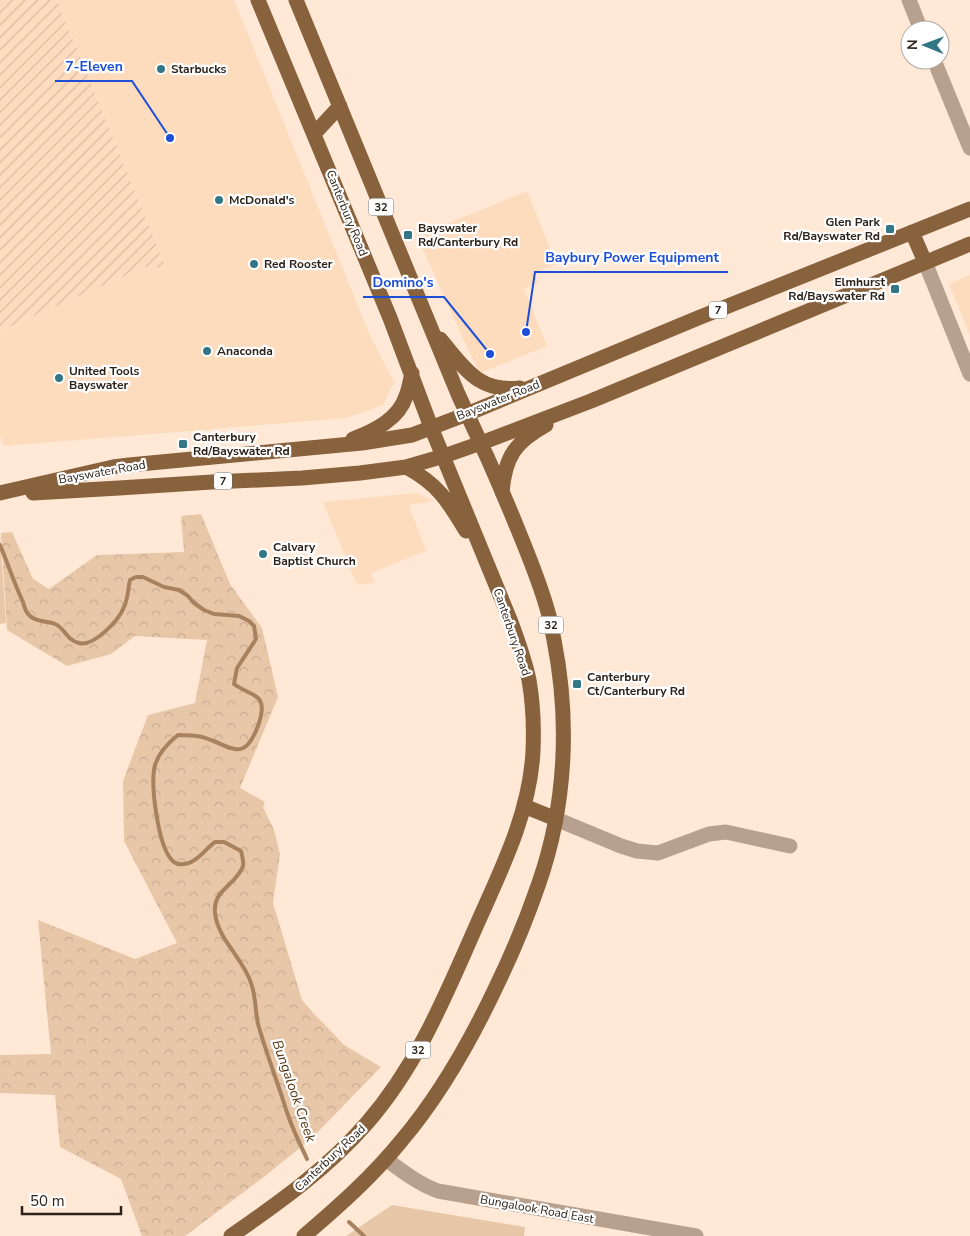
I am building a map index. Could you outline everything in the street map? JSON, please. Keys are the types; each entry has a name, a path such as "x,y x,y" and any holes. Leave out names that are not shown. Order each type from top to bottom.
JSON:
{"main road":[{"name":"Canterbury Road","path":"232,1236 284,1200 343,1149 391,1093 414,1059 446,995 510,848 524,806 530,780 534,726 529,679 511,622 431,427 412,373 258,0"},
{"name":"32","path":"296,0 538,581 549,614 556,651 561,685 564,742 556,819 540,882 515,944 468,1043 421,1117 386,1159 368,1180 304,1236"},
{"path":"308,118 340,106"},
{"path":"314,134 340,106"},
{"name":"Bayswater Road","path":"0,493 121,466 362,443 412,435 970,209"},
{"path":"912,232 925,262"},
{"name":"Bayswater Road","path":"0,493 334,476 406,467 481,443 591,401 970,244"},
{"path":"431,328 461,363 484,384 497,388 532,386"},
{"path":"332,446 361,436 382,425 392,417 403,404 412,373"},
{"path":"502,494 507,464 518,446 532,433 591,401"},
{"path":"119,488 121,466"},
{"path":"406,467 429,481 442,494 489,569"},
{"path":"524,806 556,819"}],"street":[{"path":"909,0 917,20"},
{"path":"938,70 970,148"},
{"path":"925,262 970,374"},
{"path":"556,819 637,851 658,853 708,834 726,832 790,846"},
{"name":"Bungalook Road East","path":"386,1159 414,1180 438,1192 690,1235"}],"shaded area":[{"path":"0,0 57,0 166,268 145,267 0,331"},
{"path":"57,0 234,0 369,333 394,382 383,405 347,418 4,446 0,436 0,331 145,267 166,268"},
{"path":"527,191 556,264 534,273 538,283 524,289 547,346 480,373 417,236"},
{"path":"970,275 970,335 949,284"},
{"path":"416,493 434,501 409,505 426,551 371,573 375,583 357,585 323,502"}],"green space":[{"path":"201,514 230,584 262,628 278,697 240,788 265,802 263,807 274,830 280,854 273,903 302,1000 344,1045 381,1067 312,1138 185,1236 142,1236 121,1179 60,1147 55,1095 0,1093 0,1055 51,1054 38,920 135,959 177,943 124,841 123,781 148,715 195,703 207,640 135,636 111,654 67,666 7,630 1,533 12,532 33,579 49,589 97,555 184,552 181,516"},
{"path":"0,533 6,623 0,624"},
{"path":"392,1205 525,1227 524,1236 346,1236"}],"waterway":[{"name":"Bungalook Creek","path":"0,545 29,615 35,619 58,626 71,639 79,643 92,641 112,625 125,604 130,580 136,577 143,577 164,587 179,590 204,610 214,614 239,616 254,626 256,639 237,668 234,684 260,700 262,706 261,713 253,736 248,744 236,749 202,737 178,735 164,748 155,765 154,799 162,841 166,851 175,863 182,864 193,861 215,842 224,842 241,851 242,869 218,896 216,901 215,913 217,923 251,983 258,1024 263,1040 289,1118 307,1159"},
{"name":"Bungalook Creek","path":"349,1222 364,1236"}],"place":[{"name":"Starbucks","path":"161,69"},
{"name":"7-Eleven","path":"170,138"},
{"name":"McDonald's","path":"219,200"},
{"name":"Glen Park Rd/Bayswater Rd","path":"890,229"},
{"name":"Bayswater Rd/Canterbury Rd","path":"408,235"},
{"name":"Red Rooster","path":"254,264"},
{"name":"Elmhurst Rd/Bayswater Rd","path":"895,289"},
{"name":"Baybury Power Equipment","path":"526,332"},
{"name":"Anaconda","path":"207,351"},
{"name":"Domino's","path":"490,354"},
{"name":"United Tools Bayswater","path":"59,378"},
{"name":"Canterbury Rd/Bayswater Rd","path":"183,444"},
{"name":"Calvary Baptist Church","path":"263,554"},
{"name":"Canterbury Ct/Canterbury Rd","path":"577,684"}]}
